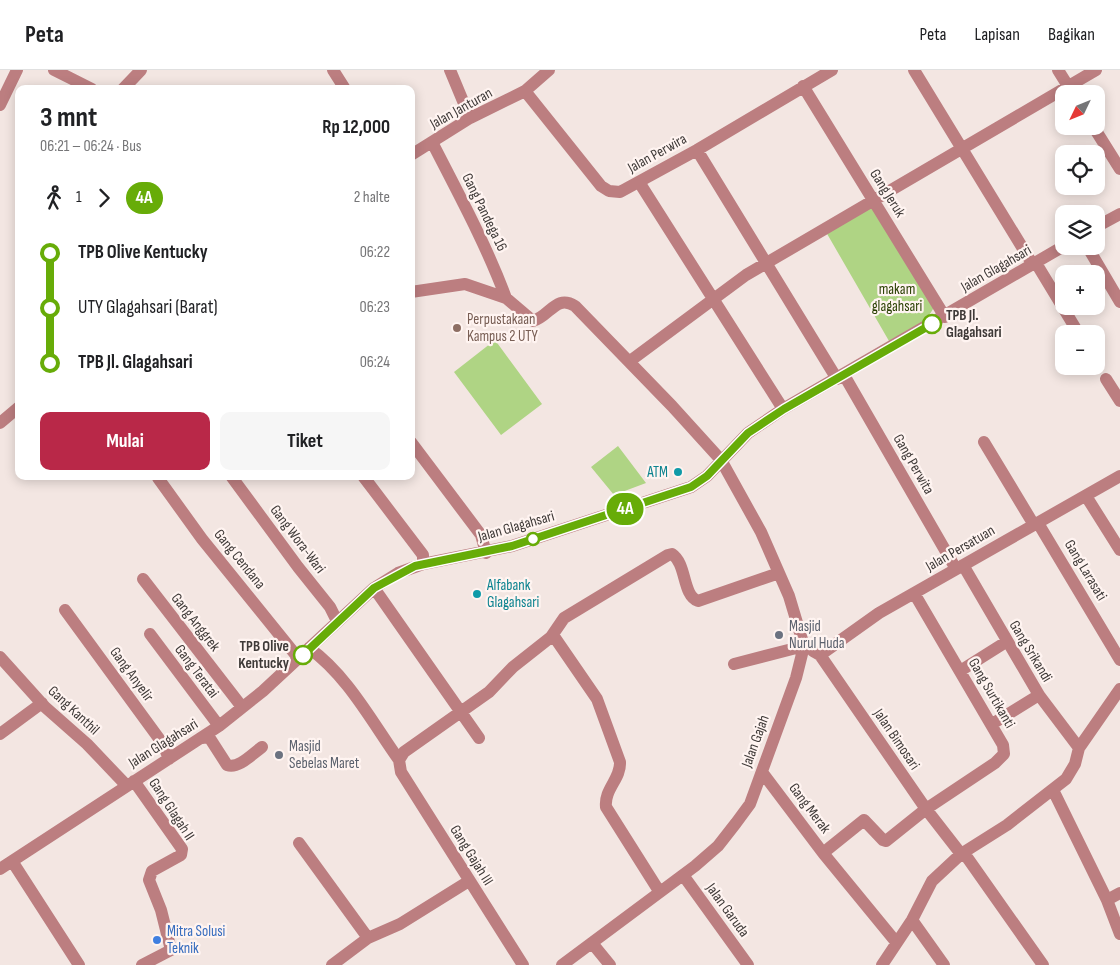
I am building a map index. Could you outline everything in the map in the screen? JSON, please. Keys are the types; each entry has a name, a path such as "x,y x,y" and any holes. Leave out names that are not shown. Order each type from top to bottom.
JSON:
{"street":[{"path":"0,105 17,70"},
{"path":"54,70 84,85"},
{"path":"127,85 142,70"},
{"path":"333,70 342,85"},
{"path":"450,70 470,118"},
{"name":"Jalan Janturan","path":"415,153 470,118 525,91 549,70"},
{"name":"Jalan Perwira","path":"525,91 602,186 609,191 620,192 697,150 832,70"},
{"path":"914,70 1073,325"},
{"path":"1058,70 1067,85"},
{"path":"1076,85 1096,70"},
{"name":"Gang Jeruk","path":"803,86 945,317"},
{"path":"630,361 712,298 767,263 962,146 1055,98"},
{"path":"1099,135 1120,169"},
{"name":"Gang Pandega 16","path":"432,142 470,215 494,266 506,298"},
{"name":"Gang Perwita","path":"697,150 960,567"},
{"path":"639,182 784,409"},
{"path":"1105,222 1120,214"},
{"name":"Jalan Glagahsari","path":"0,869 219,726 299,659 374,588 398,574 423,564 486,553 691,487 707,476 748,433 784,409 1055,251"},
{"path":"1091,255 1120,302"},
{"path":"415,291 465,284 506,298 533,321 542,317 558,303 569,302 630,361 721,460 761,532 789,596 804,646 734,664"},
{"path":"1106,379 1120,401"},
{"path":"0,423 15,411"},
{"name":"Gang Larasati","path":"984,442 1120,660"},
{"path":"415,447 480,535 486,553"},
{"name":"Jalan Persatuan","path":"820,655 878,613 1120,476"},
{"name":"Gang Cendana","path":"159,480 202,539 299,659"},
{"name":"Gang Wora-Wari","path":"235,480 298,567 330,607 337,621"},
{"path":"367,480 423,555 423,564"},
{"path":"1086,496 1120,550"},
{"path":"399,760 404,752 489,692 513,667 553,635 567,616 670,554 679,560 692,597 698,601 779,573"},
{"name":"Gang Srikandi","path":"960,567 1039,695 1079,748"},
{"name":"Gang Anggrek","path":"143,579 242,707"},
{"path":"374,588 462,711 479,738"},
{"name":"Gang Surtikanti","path":"914,593 1005,749 1004,754 996,763 926,810"},
{"name":"Gang Anyelir","path":"65,610 163,744 169,759"},
{"name":"Gang Teratai","path":"150,634 219,726"},
{"path":"553,635 597,699 620,762 621,772 605,799 606,807 659,891"},
{"path":"960,671 1006,642"},
{"name":"Jalan Bimosari","path":"804,646 820,655 926,810 963,854 1043,965"},
{"name":"Jalan Gajah","path":"562,965 718,846 736,823 750,804 796,678 804,646"},
{"name":"Gang Gajah III","path":"309,648 324,658 399,760 401,772 524,965"},
{"name":"Gang Kanthil","path":"0,657 42,703 130,783"},
{"path":"886,963 896,942 912,920 927,887 938,874 963,854 1007,825 1053,790 1070,774 1079,748 1120,689"},
{"path":"992,724 1039,695"},
{"path":"0,734 42,703"},
{"path":"202,738 209,737 227,765 231,766 236,766 262,747"},
{"name":"Gang Merak","path":"762,772 823,853 864,820 882,840 886,841 926,810"},
{"name":"Gang Glagah II","path":"130,783 182,849 181,854 152,871 149,880 161,910 171,950 142,965"},
{"path":"1053,790 1107,900 1120,934"},
{"path":"299,843 368,938"},
{"path":"823,853 896,942"},
{"path":"12,861 80,965"},
{"name":"Jalan Garuda","path":"682,875 748,965"},
{"path":"332,965 368,938 400,924 469,881"},
{"path":"1107,900 1120,893"},
{"path":"912,920 944,965"},
{"path":"592,943 610,965"}],"green space":[{"name":"makam glagahsari","path":"872,205 935,306 926,320 889,341 826,232"},
{"path":"495,340 542,404 501,435 454,372"},
{"path":"618,446 646,483 614,495 591,467"}],"bus line":[{"name":"4A","path":"303,655 374,588 415,566 486,553 512,546 691,487 707,476 748,433 784,409 932,324"}],"place":[{"name":"TPB Jl. Glagahsari","path":"932,324"},
{"name":"Perpustakaan Kampus 2 UTY","path":"457,328"},
{"name":"ATM","path":"678,472"},
{"name":"Alfabank Glagahsari","path":"477,594"},
{"name":"Masjid Nurul Huda","path":"779,635"},
{"name":"TPB Olive Kentucky","path":"303,655"},
{"name":"Masjid Sebelas Maret","path":"279,755"},
{"name":"Mitra Solusi Teknik","path":"157,940"}]}
